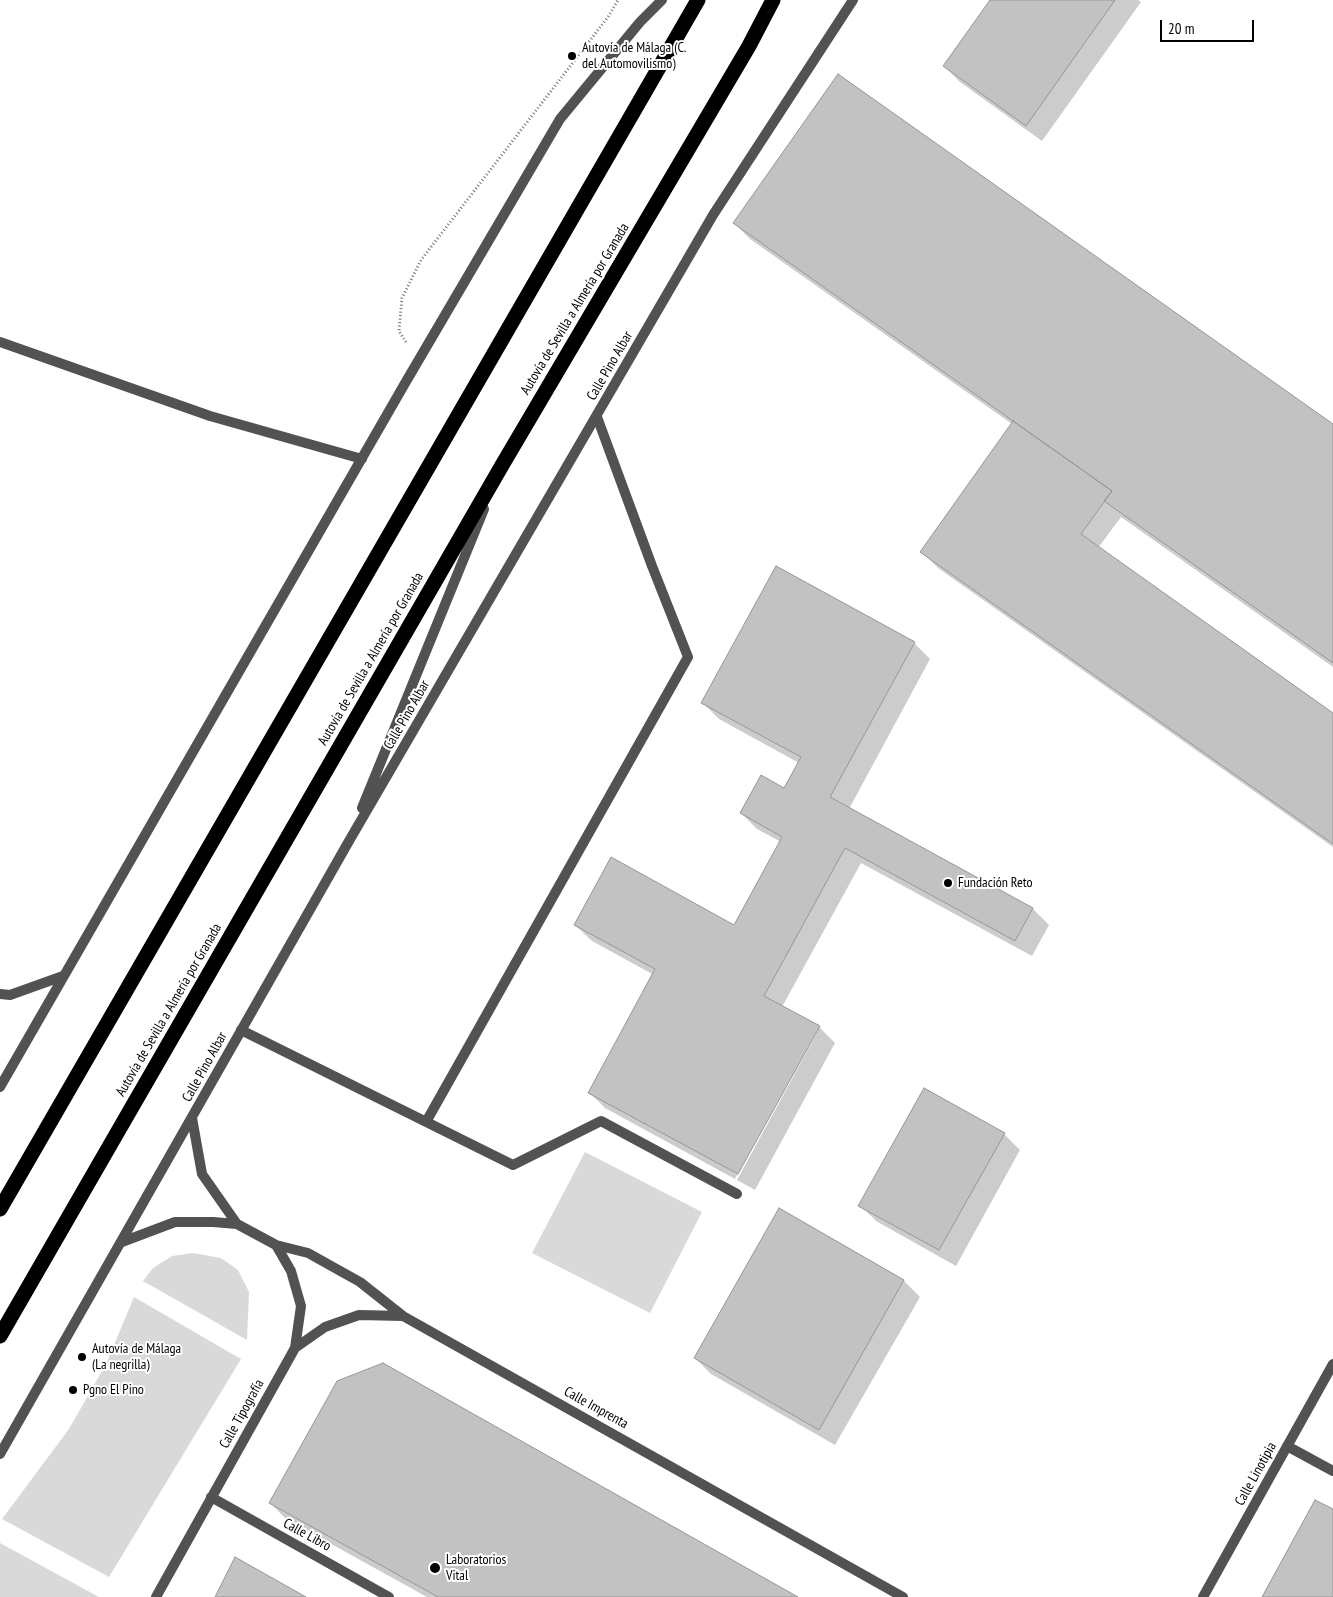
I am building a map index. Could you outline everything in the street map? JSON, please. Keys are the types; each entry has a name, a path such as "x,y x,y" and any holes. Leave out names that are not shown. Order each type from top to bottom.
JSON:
{"highway":[{"path":"0,1209 698,0"},
{"name":"Autovía de Sevilla a Almería por Granada","path":"0,1336 501,467 744,55 773,0"}],"street":[{"path":"0,1087 418,361 560,120 640,22 662,0"},
{"name":"Calle Pino Albar","path":"0,1454 349,841 713,215 853,0"},
{"path":"0,342 210,416 362,459"},
{"path":"426,1122 688,657 597,417"},
{"path":"349,841 501,467"},
{"path":"0,994 10,995 64,976"},
{"path":"241,1030 513,1165 601,1121 737,1194"},
{"name":"Calle Imprenta","path":"192,1118 202,1174 237,1224"},
{"name":"Calle Imprenta","path":"122,1242 175,1222 237,1224 276,1245 308,1253 360,1282 403,1316 903,1597"},
{"path":"276,1245 291,1271 301,1306 295,1348"},
{"name":"Calle Tipografía","path":"156,1597 295,1348 325,1326 359,1315 403,1316"},
{"name":"Calle Linotipia","path":"1202,1597 1333,1364"},
{"path":"1287,1446 1333,1471"},
{"name":"Calle Libro","path":"211,1497 390,1597"}],"path":[{"path":"418,361 399,331 402,298 421,260 602,25 618,0"}],"shaded area":[{"path":"585,1152 702,1212 650,1313 532,1253"},
{"path":"193,1253 221,1258 238,1270 249,1292 247,1340 143,1281 153,1268 172,1256"},
{"path":"134,1297 241,1359 109,1577 2,1519 69,1429 106,1364"},
{"path":"0,1543 99,1597 0,1597"}],"building":[{"path":"990,0 1115,0 1026,126 943,66"},
{"path":"838,74 1333,424 1333,663 1104,501 1112,491 733,223"},
{"path":"1013,421 1112,491 1081,534 1333,713 1333,844 920,552"},
{"name":"Fundación Reto","path":"776,566 915,642 830,797 1033,908 1015,941 845,848 764,996 820,1026 738,1174 588,1093 655,969 574,925 611,857 734,925 782,837 740,813 761,775 784,788 801,757 701,703"},
{"path":"924,1088 1005,1133 939,1250 858,1206"},
{"path":"779,1208 904,1280 819,1430 694,1358"},
{"path":"383,1363 798,1597 438,1597 269,1503 337,1381"},
{"path":"1315,1500 1333,1509 1333,1597 1262,1597"},
{"path":"235,1557 306,1597 215,1597"}],"place":[{"name":"Autovía de Málaga (C. del Automovilismo)","path":"572,56"},
{"name":"Fundación Reto","path":"948,883"},
{"name":"Autovía de Málaga (La negrilla)","path":"82,1357"},
{"name":"Pgno El Pino","path":"73,1390"},
{"name":"Laboratorios Vital","path":"435,1568"}]}
